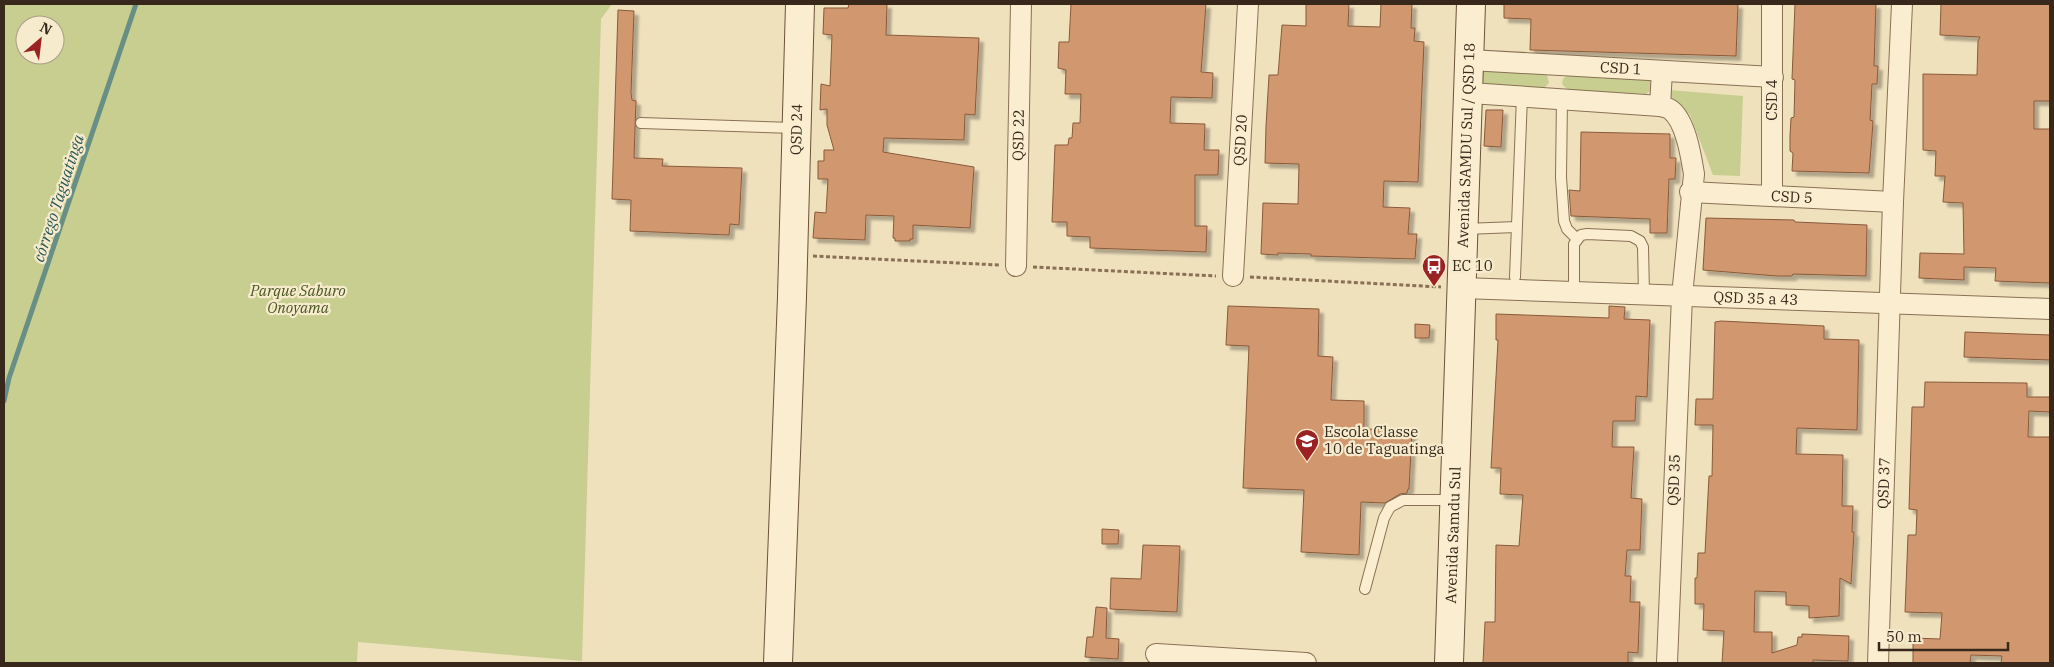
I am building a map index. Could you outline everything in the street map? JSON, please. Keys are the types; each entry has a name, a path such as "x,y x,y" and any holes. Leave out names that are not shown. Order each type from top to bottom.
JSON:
{"street":[{"name":"QSD 24","path":"778,663 792,297 800,4"},
{"name":"QSD 22","path":"1016,266 1021,4"},
{"name":"QSD 20","path":"1233,276 1248,4"},
{"name":"Avenida SAMDU Sul / QSD 18","path":"1462,288 1472,4"},
{"name":"CSD 4","path":"1772,4 1772,195"},
{"name":"QSD 37","path":"1878,663 1893,202 1902,4"},
{"name":"CSD 1","path":"1470,60 1773,77"},
{"path":"1556,65 1558,98"},
{"path":"1470,93 1660,106 1662,71"},
{"name":"QSD 35","path":"1660,106 1671,109 1679,119 1691,155 1694,174 1690,192 1682,296 1667,663"},
{"name":"CSD 5","path":"1690,192 1893,202"},
{"name":"QSD 35 a 43","path":"1462,288 2050,309"},
{"name":"Avenida Samdu Sul","path":"1449,663 1462,288"},
{"path":"1156,654 1224,661 1306,663"}],"lane":[{"path":"1515,277 1522,96"},
{"path":"1558,98 1564,221 1567,229 1577,239"},
{"path":"640,123 796,128"},
{"path":"1464,229 1516,227"},
{"path":"1574,292 1574,244 1581,235 1587,234 1636,238 1643,247 1644,294"},
{"path":"1365,590 1384,518 1390,507 1403,500 1454,500"}],"path":[{"path":"792,255 1462,288"}],"green space":[{"name":"Parque Saburo Onoyama","path":"4,4 612,4 601,19 582,661 358,642 357,663 4,663"},
{"path":"1485,69 1543,72 1547,75 1549,83 1543,89 1484,85 1481,83 1481,71"},
{"path":"1569,74 1647,78 1652,89 1646,94 1568,90 1562,84 1563,79"},
{"path":"1669,90 1743,96 1740,176 1713,175 1690,115 1681,105 1668,98"}],"building":[{"path":"849,4 887,4 886,35 979,38 975,115 965,114 964,140 884,138 883,152 974,167 970,228 913,225 913,239 910,239 910,241 895,241 895,238 893,238 894,216 866,215 865,240 813,238 815,212 826,213 828,179 818,179 818,161 824,161 824,150 834,150 827,125 827,109 820,110 821,84 830,86 832,35 823,34 824,8 848,8"},
{"path":"1071,4 1206,4 1201,72 1213,73 1212,98 1171,97 1170,123 1205,124 1204,150 1219,150 1218,175 1195,175 1195,226 1207,226 1206,252 1090,248 1090,237 1067,236 1067,222 1052,222 1055,145 1068,145 1069,138 1072,138 1073,123 1080,123 1081,94 1065,94 1066,70 1058,68 1059,42 1069,42"},
{"path":"1306,4 1349,4 1348,26 1380,27 1381,4 1412,4 1411,28 1415,28 1414,41 1424,42 1418,182 1384,181 1383,207 1410,208 1408,234 1417,234 1415,259 1311,256 1311,254 1261,254 1263,203 1298,204 1299,164 1265,163 1266,126 1269,75 1278,75 1282,25 1306,26"},
{"path":"1504,4 1738,4 1736,56 1530,50 1531,19 1504,18"},
{"path":"1795,4 1876,4 1874,66 1878,66 1877,84 1872,84 1870,120 1873,121 1869,173 1792,171 1793,153 1790,151 1790,136 1791,118 1794,117 1795,80 1792,79"},
{"path":"1941,4 2050,4 2050,101 2034,101 2034,129 2050,129 2050,283 1995,281 1996,268 1964,267 1964,280 1919,278 1920,253 1964,254 1963,203 1943,202 1945,176 1935,176 1936,151 1923,150 1923,74 1977,75 1978,41 1980,37 1940,35"},
{"path":"618,10 634,11 631,93 632,100 636,101 634,158 663,159 662,166 742,168 739,225 730,224 729,235 630,231 631,200 612,199"},
{"path":"1486,110 1503,110 1501,147 1484,146"},
{"path":"1581,132 1670,134 1670,158 1676,158 1675,179 1669,179 1667,233 1650,233 1650,219 1571,216 1569,190 1580,191"},
{"path":"1706,218 1794,220 1795,222 1867,225 1866,276 1793,274 1792,276 1777,276 1703,270"},
{"path":"1228,306 1319,309 1318,356 1333,357 1331,400 1364,401 1364,429 1412,430 1409,489 1407,493 1400,494 1385,503 1361,502 1359,555 1301,552 1304,490 1243,488 1249,346 1226,345"},
{"path":"1609,306 1625,307 1624,319 1650,320 1647,397 1636,396 1635,421 1613,421 1612,447 1634,447 1631,498 1642,499 1640,550 1627,550 1625,576 1631,576 1630,602 1640,602 1638,653 1628,652 1628,663 1483,663 1485,622 1495,622 1496,545 1519,546 1523,495 1500,494 1501,468 1491,468 1498,340 1496,340 1496,314 1609,318"},
{"path":"1715,322 1824,326 1824,339 1859,340 1857,430 1797,428 1796,454 1843,455 1842,506 1853,506 1852,532 1854,532 1851,584 1840,578 1839,616 1809,618 1809,606 1786,605 1786,592 1755,591 1754,632 1772,632 1772,653 1797,645 1798,637 1802,637 1802,634 1849,636 1848,661 1813,660 1813,663 1722,663 1724,631 1703,630 1704,604 1695,604 1695,578 1697,578 1698,553 1705,553 1709,476 1712,476 1713,425 1695,425 1696,399 1713,399"},
{"path":"1415,324 1430,325 1429,338 1415,338"},
{"path":"1965,332 2050,335 2050,360 1964,357"},
{"path":"1925,382 2027,383 2027,397 2050,397 2050,412 2029,411 2028,437 2050,437 2050,663 2001,663 2002,656 1971,655 1970,663 1913,663 1913,638 1940,639 1942,613 1905,612 1908,535 1916,535 1917,510 1909,509 1912,407 1924,407"},
{"path":"1102,529 1119,530 1118,544 1102,544"},
{"path":"1143,545 1180,546 1177,612 1110,609 1111,578 1141,579"},
{"path":"1096,607 1107,608 1106,638 1119,639 1118,659 1085,657 1087,637 1093,637"}],"waterway":[{"name":"córrego Taguatinga","path":"4,401 9,378 136,4"}],"place":[{"name":"EC 10","path":"1434,287"},
{"name":"Escola Classe 10 de Taguatinga","path":"1307,462"}]}
